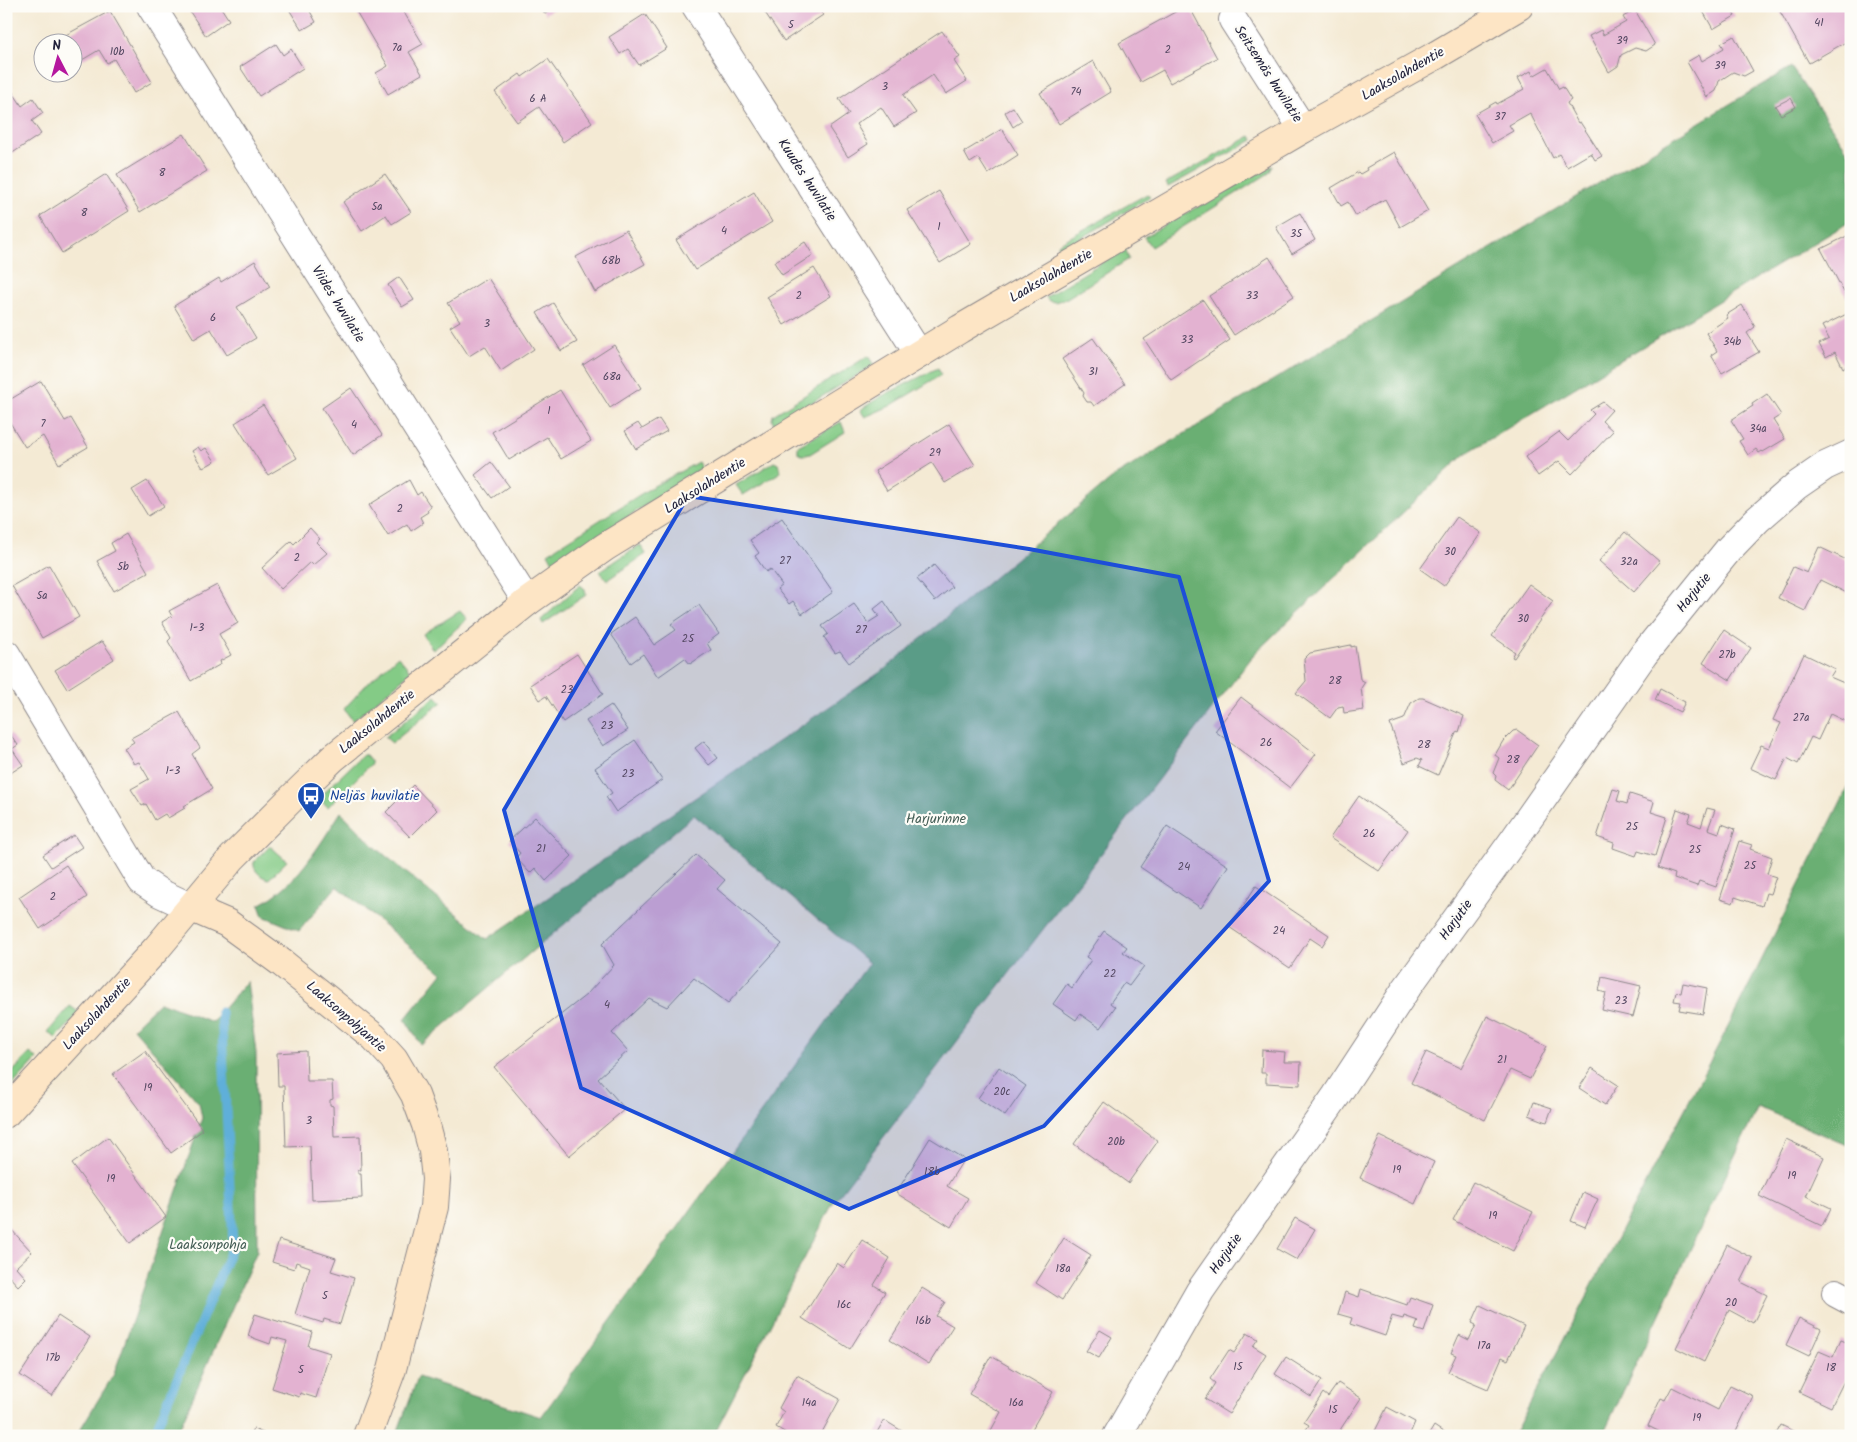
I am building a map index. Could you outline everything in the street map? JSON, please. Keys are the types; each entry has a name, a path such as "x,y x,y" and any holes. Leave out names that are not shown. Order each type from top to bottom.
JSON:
{"street":[{"name":"Viides huvilatie","path":"151,6 527,602"},
{"name":"Kuudes huvilatie","path":"696,6 918,354"},
{"name":"Laaksolahdentie","path":"6,1113 192,908 232,858 333,758 527,602 605,547 918,354 1303,129 1433,57 1519,6"},
{"name":"Seitsemäs huvilatie","path":"1233,20 1303,129"},
{"name":"Harjutie","path":"1117,1436 1200,1291 1336,1096 1406,990 1644,654 1729,550 1757,520 1796,486 1825,466 1851,454"},
{"path":"6,654 142,881 160,894 192,908"},
{"name":"Laaksonpohjantie","path":"192,908 226,923 282,963 374,1037 394,1059 415,1095 426,1125 433,1151 436,1179 434,1207 392,1369 366,1436"}],"highlighted area":[{"path":"688,496 1029,549 1179,577 1269,881 1044,1126 849,1209 581,1088 504,810"}],"green space":[{"name":"Harjurinne","path":"1791,67 1851,156 1851,221 1465,454 1256,652 833,1203 713,1436 396,1436 418,1377 541,1417 869,963 694,815 421,1045 405,1019 442,973 337,886 299,931 263,916 259,905 285,887 296,876 315,852 341,812 374,846 487,939 885,669 1116,475"},
{"path":"1251,136 1253,140 1168,187 1166,183"},
{"path":"1273,166 1269,173 1151,247 1144,237 1266,168"},
{"path":"1147,194 1150,197 1060,251 1058,244"},
{"path":"1125,248 1129,259 1067,298 1055,302 1049,301 1046,297"},
{"path":"868,356 874,365 775,425 772,420 773,415"},
{"path":"938,368 941,375 890,406 865,417 860,410 880,397"},
{"path":"841,422 845,432 810,454 802,455 798,453 798,446"},
{"path":"698,462 702,469 554,564 548,553 652,487"},
{"path":"774,462 778,464 781,472 743,495 736,485"},
{"path":"640,545 646,554 607,580 600,571"},
{"path":"580,585 585,589 586,595 543,624 541,620"},
{"path":"460,611 467,619 433,650 423,634"},
{"path":"398,656 411,672 353,721 344,709 365,686"},
{"path":"436,696 442,702 392,743 385,737"},
{"path":"363,755 366,755 371,764 328,807 318,798"},
{"path":"1851,781 1851,1147 1758,1107 1602,1436 1513,1436 1729,1025"},
{"path":"270,846 287,861 269,879 258,873 254,867 254,862"},
{"name":"Laaksonpohja","path":"247,981 256,1053 257,1251 176,1436 76,1436 114,1374 202,1118 199,1103 133,1028 160,1002 212,1022"},
{"path":"70,1006 80,1013 56,1038 48,1032"},
{"path":"30,1053 37,1059 6,1092 6,1079"}],"building":[{"path":"186,6 220,6 229,20 206,36"},
{"path":"287,6 307,6 316,22 302,30"},
{"path":"353,6 400,6 423,44 409,52 422,74 388,94 376,73 388,66"},
{"path":"540,6 558,6 545,14"},
{"path":"770,6 817,6 823,15 784,41 764,11"},
{"path":"1189,6 1217,58 1170,83 1163,70 1141,82 1119,43"},
{"path":"1700,6 1729,6 1735,16 1713,29"},
{"path":"1781,6 1851,6 1851,39 1809,63 1778,8"},
{"path":"1635,10 1655,45 1646,51 1635,48 1621,55 1618,66 1609,72 1589,36 1601,30 1603,35 1626,22 1623,17"},
{"path":"110,11 152,82 134,93 114,59 107,63 99,50 82,60 82,32 71,32"},
{"path":"645,14 667,48 639,65 628,49 620,54 609,37"},
{"path":"942,31 960,57 954,61 967,81 946,94 933,75 903,95 916,113 894,127 881,107 856,124 868,144 848,157 829,128 849,114 839,99"},
{"path":"1734,36 1753,71 1744,76 1733,72 1719,81 1716,91 1707,97 1687,62 1699,55 1702,61 1724,48 1721,43"},
{"path":"276,44 283,55 291,49 303,68 259,96 240,67"},
{"path":"548,59 592,122 563,142 539,107 517,122 495,92 520,74 522,77"},
{"path":"1093,61 1111,92 1059,124 1040,93"},
{"path":"1547,68 1559,89 1563,87 1571,100 1567,103 1578,123 1580,122 1602,156 1595,160 1591,153 1567,167 1559,154 1553,158 1530,113 1509,125 1513,131 1492,143 1475,114 1524,89 1518,78 1531,71 1533,76"},
{"path":"6,82 22,106 33,98 43,113 32,121 41,134 11,154 6,146"},
{"path":"1791,98 1796,107 1781,115 1775,106"},
{"path":"1013,107 1022,121 1013,127 1005,112"},
{"path":"1002,129 1018,155 988,174 978,158 970,163 964,152"},
{"path":"184,134 207,171 140,212 117,175"},
{"path":"1394,152 1428,211 1400,227 1385,199 1356,216 1348,202 1341,206 1331,188 1358,172 1360,174 1367,170 1366,168"},
{"path":"106,174 129,211 62,253 40,216"},
{"path":"385,174 411,212 392,224 386,215 362,231 343,202"},
{"path":"939,191 971,244 940,263 907,210"},
{"path":"754,192 772,222 695,270 676,240"},
{"path":"1300,213 1315,240 1292,254 1276,227"},
{"path":"626,230 645,264 595,292 576,257"},
{"path":"1849,235 1851,238 1851,296 1847,298 1821,249"},
{"path":"805,242 813,255 782,275 774,262"},
{"path":"1269,257 1294,296 1234,335 1209,296"},
{"path":"255,261 270,287 237,307 256,338 227,355 211,329 194,339 174,306 219,278 221,282"},
{"path":"814,268 831,296 784,325 767,297"},
{"path":"399,277 414,300 402,307 388,285"},
{"path":"488,278 534,349 501,371 485,346 469,356 450,327 460,321 448,303"},
{"path":"1203,300 1230,340 1171,380 1144,339"},
{"path":"553,303 577,342 561,351 537,313"},
{"path":"1742,305 1755,327 1747,333 1759,352 1722,373 1711,355 1717,351 1706,333 1728,318 1726,315"},
{"path":"1851,312 1851,364 1843,368 1835,352 1826,357 1819,344 1829,339 1822,326"},
{"path":"1093,338 1125,384 1094,406 1091,402 1087,402 1083,396 1084,393 1062,359"},
{"path":"614,345 641,388 610,408 583,365"},
{"path":"41,381 65,421 71,418 88,447 59,464 43,436 25,447 6,416 6,402"},
{"path":"351,388 382,435 353,455 322,408"},
{"path":"560,390 591,441 561,459 547,437 509,460 492,432"},
{"path":"1767,394 1781,415 1773,420 1785,439 1763,452 1759,453 1756,449 1748,455 1739,441 1743,439 1731,420 1753,406 1752,404"},
{"path":"1603,402 1612,410 1602,421 1613,431 1572,474 1559,461 1538,476 1525,457 1559,432 1568,441 1594,414 1590,410"},
{"path":"263,405 297,458 268,475 235,423"},
{"path":"659,419 667,431 636,449 625,431 638,423 642,429"},
{"path":"949,424 975,465 945,483 932,463 887,491 875,471"},
{"path":"198,447 201,451 206,448 215,461 203,468 192,451"},
{"path":"491,462 509,486 492,498 475,475"},
{"path":"409,480 417,495 421,492 431,507 427,510 428,512 420,517 423,523 411,531 407,524 388,536 369,505"},
{"path":"147,481 164,506 148,516 132,490"},
{"path":"1457,517 1481,533 1444,586 1420,569"},
{"path":"782,518 833,592 802,614 793,601 789,604 777,589 782,585 770,569 766,572 755,556 759,553 750,540"},
{"path":"310,528 320,539 316,542 327,553 313,565 310,562 281,589 262,568 291,541 294,544"},
{"path":"1625,532 1660,562 1634,592 1599,561"},
{"path":"126,534 148,572 114,591 97,561 115,551 111,543"},
{"path":"1819,547 1851,562 1851,591 1849,594 1820,580 1805,611 1778,598 1793,567 1807,573"},
{"path":"49,565 79,617 42,638 12,586"},
{"path":"934,565 952,587 935,601 917,579"},
{"path":"1529,584 1553,601 1514,658 1512,657 1515,652 1492,636"},
{"path":"217,585 238,623 219,634 231,655 220,661 221,664 191,681 168,641 171,638 162,622 172,616 169,611"},
{"path":"884,601 901,626 849,663 840,651 835,653 824,637 828,634 822,626 854,604 868,623 879,616 874,609"},
{"path":"699,605 719,634 707,643 711,650 690,664 685,658 658,677 643,654 631,663 611,634 635,617 654,645 676,630 671,624"},
{"path":"1724,630 1751,648 1730,680 1703,663"},
{"path":"102,641 114,659 67,689 55,670"},
{"path":"1351,645 1351,647 1355,646 1360,679 1365,682 1361,688 1364,710 1344,713 1343,706 1338,707 1330,718 1296,693 1306,681 1304,659 1310,653"},
{"path":"577,654 603,694 563,722 546,696 540,700 530,685"},
{"path":"1804,654 1835,669 1830,677 1851,686 1851,724 1830,714 1818,740 1811,737 1798,764 1787,758 1776,780 1750,768 1761,745 1769,748 1781,723 1773,720"},
{"path":"1660,689 1685,702 1680,712 1655,700"},
{"path":"1241,697 1316,754 1290,788 1215,731"},
{"path":"1419,698 1464,716 1459,732 1457,731 1438,775 1419,766 1422,760 1417,758 1404,763 1390,724 1404,719 1411,703"},
{"path":"611,705 628,730 603,746 586,721"},
{"path":"179,712 200,748 192,754 212,789 168,818 165,814 155,820 146,804 142,806 131,789 149,779 139,762 134,764 124,748 134,742 131,738"},
{"path":"1517,730 1538,745 1508,790 1495,780 1496,776 1493,773 1499,758 1495,755 1503,741 1513,731"},
{"path":"10,734 18,745 12,749 23,765 6,776 6,737"},
{"path":"635,740 662,780 616,812 606,797 612,793 595,768"},
{"path":"704,741 718,758 709,765 695,748"},
{"path":"413,785 437,810 410,837 386,812"},
{"path":"1613,789 1620,791 1617,801 1627,804 1630,794 1654,802 1651,812 1667,817 1655,856 1638,851 1636,856 1613,848 1614,843 1597,837"},
{"path":"1359,796 1408,830 1379,871 1330,838"},
{"path":"1707,808 1715,810 1708,829 1719,833 1722,824 1735,829 1716,887 1699,881 1697,886 1674,878 1675,874 1658,868 1677,809 1691,814 1688,822 1701,827"},
{"path":"535,817 572,856 546,881 535,868 530,873 516,858 520,853 509,841"},
{"path":"1167,826 1228,866 1201,908 1140,867"},
{"path":"74,835 82,847 51,867 43,855"},
{"path":"1739,841 1752,845 1750,849 1772,857 1767,874 1776,877 1770,894 1766,893 1762,906 1735,897 1733,903 1720,899"},
{"path":"696,855 725,880 717,889 782,944 728,1003 694,978 667,1007 649,998 612,1033 628,1051 598,1078 625,1109 569,1156 494,1067 586,995 614,965 602,944"},
{"path":"66,865 87,897 40,929 19,897"},
{"path":"1256,886 1329,935 1322,946 1310,938 1290,968 1229,927"},
{"path":"1104,931 1127,947 1123,952 1144,966 1129,986 1124,983 1110,1003 1115,1007 1100,1028 1080,1014 1076,1020 1053,1004 1067,984 1072,988 1091,960 1086,957"},
{"path":"1602,977 1641,986 1633,1017 1602,1010 1606,993 1599,991"},
{"path":"1683,983 1707,988 1703,1014 1679,1010 1681,1002 1674,1001 1676,992 1681,993"},
{"path":"1487,1016 1547,1046 1530,1079 1510,1070 1485,1120 1411,1083 1426,1052 1461,1068"},
{"path":"1262,1050 1285,1052 1284,1062 1301,1062 1300,1085 1266,1083 1266,1073 1261,1073"},
{"path":"145,1051 203,1130 171,1153 113,1074"},
{"path":"306,1051 307,1081 332,1081 333,1099 330,1100 330,1105 333,1106 334,1137 360,1136 361,1170 358,1170 358,1174 361,1174 362,1198 312,1200 310,1146 286,1147 284,1086 278,1086 277,1053"},
{"path":"999,1067 1026,1086 1005,1116 978,1098"},
{"path":"1592,1068 1618,1085 1605,1105 1579,1088"},
{"path":"1104,1102 1158,1141 1128,1183 1074,1144"},
{"path":"1534,1102 1552,1108 1547,1122 1529,1115"},
{"path":"1380,1136 1434,1162 1415,1204 1360,1178"},
{"path":"108,1137 166,1217 130,1243 72,1164"},
{"path":"930,1138 964,1159 947,1186 968,1198 951,1227 896,1193"},
{"path":"1786,1139 1824,1157 1806,1196 1831,1208 1822,1226 1759,1196"},
{"path":"1473,1182 1533,1212 1513,1251 1453,1220"},
{"path":"1583,1192 1598,1199 1585,1227 1571,1221"},
{"path":"1295,1218 1315,1229 1297,1260 1277,1249"},
{"path":"8,1226 32,1252 16,1267 26,1278 18,1286 8,1275 6,1276 6,1228"},
{"path":"1064,1238 1091,1255 1062,1300 1036,1283"},
{"path":"279,1240 336,1258 331,1271 354,1278 340,1324 324,1319 323,1323 295,1314 310,1267 296,1262 294,1269 272,1262"},
{"path":"862,1240 890,1258 874,1285 885,1292 850,1349 802,1318 837,1263 844,1268"},
{"path":"1727,1245 1753,1258 1741,1282 1767,1295 1753,1323 1729,1310 1704,1362 1676,1348"},
{"path":"922,1288 945,1302 936,1316 953,1326 929,1364 890,1340"},
{"path":"1361,1289 1407,1305 1410,1297 1433,1305 1424,1332 1415,1329 1418,1321 1404,1316 1403,1319 1392,1316 1385,1336 1350,1324 1352,1318 1338,1314 1345,1292 1359,1297"},
{"path":"1480,1305 1524,1326 1508,1360 1502,1357 1488,1389 1448,1372 1456,1355 1451,1353 1459,1335 1469,1340 1476,1325 1472,1323"},
{"path":"255,1314 312,1332 308,1346 330,1353 316,1398 300,1393 299,1397 272,1388 287,1341 272,1337 270,1344 248,1336"},
{"path":"58,1316 90,1337 52,1396 20,1375"},
{"path":"1799,1318 1821,1329 1809,1356 1786,1345"},
{"path":"1100,1330 1112,1337 1099,1358 1086,1351"},
{"path":"1247,1333 1258,1339 1253,1346 1266,1354 1229,1414 1205,1399 1215,1383 1210,1379 1229,1350 1234,1353"},
{"path":"1841,1340 1851,1344 1851,1382 1845,1379 1831,1407 1799,1392 1819,1351 1833,1357"},
{"path":"991,1356 1053,1392 1028,1436 988,1436 1001,1412 969,1394"},
{"path":"1286,1357 1322,1380 1311,1397 1275,1374"},
{"path":"797,1375 840,1399 820,1436 791,1436 776,1427 784,1412 779,1408"},
{"path":"1338,1383 1361,1398 1336,1436 1302,1436 1309,1425 1304,1422 1323,1393 1328,1397"},
{"path":"1730,1385 1753,1396 1734,1436 1668,1436 1648,1426 1661,1398 1665,1400 1672,1387 1718,1410"},
{"path":"1387,1407 1415,1422 1409,1436 1384,1436 1375,1431"},
{"path":"884,1420 910,1436 875,1436"},
{"path":"1781,1425 1803,1436 1775,1436"},
{"path":"1434,1426 1449,1436 1428,1436"},
{"path":"253,1429 271,1436 250,1436"}],"waterway":[{"path":"153,1436 233,1245 221,1012"}],"place":[{"name":"Neljäs huvilatie","path":"311,820"}]}
